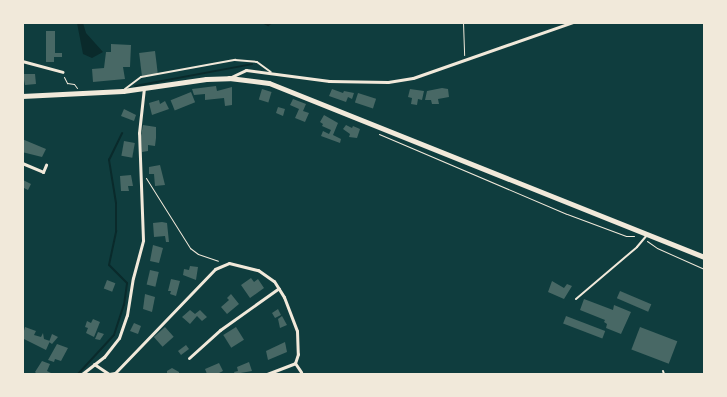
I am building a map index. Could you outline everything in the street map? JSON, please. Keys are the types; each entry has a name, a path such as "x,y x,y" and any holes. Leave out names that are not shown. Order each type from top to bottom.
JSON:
{"main road":[{"path":"22,96 124,91 206,79 229,78 281,86 704,257"}],"street":[{"path":"229,78 246,70 329,81 388,82 432,73 573,22"},
{"path":"22,61 63,72"},
{"path":"82,374 104,357 119,338 127,315 133,278 143,240 142,172 139,133 144,88"},
{"path":"22,163 43,172 46,165"},
{"path":"94,364 110,374 115,372 215,268 223,264 233,264 265,272 279,288 297,331 298,354 295,363"},
{"path":"189,358 220,330 279,288"},
{"path":"295,363 301,372"},
{"path":"267,374 295,363"}],"lane":[{"path":"124,91 141,78 235,60 257,62 271,72"},
{"path":"576,299 648,233"}],"path":[{"path":"463,22 464,61"},
{"path":"63,72 64,80 76,87 78,94"},
{"path":"376,132 497,186 626,236 636,236 657,248 704,269"},
{"path":"142,172 190,248 198,254 223,264"}],"water":[{"path":"77,23 83,23 86,33 103,52 92,58 83,54"}],"building":[{"path":"46,31 55,31 55,53 62,53 62,57 54,57 54,62 46,62"},
{"path":"111,44 131,45 130,67 123,67 125,79 93,82 92,69 104,68 106,52 111,52"},
{"path":"155,51 158,74 142,76 139,53"},
{"path":"23,74 35,74 36,84 25,85"},
{"path":"216,86 217,91 232,87 232,105 225,106 224,98 205,100 205,94 194,95 192,89"},
{"path":"442,88 448,89 449,97 438,99 439,104 432,104 431,100 425,100 427,91"},
{"path":"262,89 272,92 268,102 259,100"},
{"path":"332,89 343,93 344,91 354,93 352,99 348,97 346,102 329,96"},
{"path":"410,89 424,91 422,100 418,99 417,105 411,104 412,98 408,97"},
{"path":"191,92 195,102 175,110 171,100"},
{"path":"358,93 376,99 373,108 355,103"},
{"path":"293,99 306,104 303,111 309,113 305,122 295,118 299,109 290,105"},
{"path":"159,100 160,104 165,101 169,109 152,115 149,103"},
{"path":"278,107 285,109 283,116 276,113"},
{"path":"124,109 136,115 134,121 121,116"},
{"path":"324,115 338,123 333,135 341,139 340,143 321,136 323,131 329,134 331,130 322,126 323,124 320,122"},
{"path":"143,125 156,127 156,138 155,146 148,145 148,151 142,152 141,136"},
{"path":"346,125 360,129 357,138 349,137 350,134 343,129"},
{"path":"22,139 46,149 42,157 22,152"},
{"path":"124,141 135,143 132,158 121,156"},
{"path":"160,165 165,185 155,186 154,174 149,174 149,167"},
{"path":"131,175 133,186 128,186 129,191 121,191 120,176"},
{"path":"23,180 31,184 28,190 22,187"},
{"path":"153,223 167,223 169,242 166,242 165,236 154,237"},
{"path":"153,245 163,248 159,263 150,261"},
{"path":"190,266 198,267 196,280 183,275 184,269 189,270"},
{"path":"150,270 159,272 155,287 147,285"},
{"path":"251,278 254,282 258,279 264,288 250,298 241,285"},
{"path":"171,279 180,281 176,296 170,294 171,291 168,291"},
{"path":"107,280 115,283 112,292 104,288"},
{"path":"552,281 564,288 567,284 572,286 564,299 548,292"},
{"path":"620,291 651,304 648,312 617,298"},
{"path":"145,294 155,297 152,312 143,309"},
{"path":"231,294 239,304 227,314 221,307 229,300 227,298"},
{"path":"584,299 613,310 614,305 631,312 621,334 606,328 605,320 580,310"},
{"path":"278,309 281,315 275,318 272,313"},
{"path":"190,310 195,314 200,310 207,317 202,321 197,316 190,324 182,317"},
{"path":"282,316 287,325 280,328 278,319"},
{"path":"566,316 605,331 602,339 563,323"},
{"path":"93,319 100,322 94,337 86,333 88,328 85,327 87,321 91,323"},
{"path":"134,323 141,326 138,334 130,331"},
{"path":"25,327 36,331 34,335 41,337 43,333 44,339 50,341 46,350 22,338"},
{"path":"165,327 174,337 163,347 154,337"},
{"path":"236,327 244,340 231,348 223,335"},
{"path":"640,327 677,341 669,364 631,349"},
{"path":"98,332 104,334 100,340 95,339"},
{"path":"52,334 58,337 52,344 49,342"},
{"path":"285,342 287,352 268,360 266,351"},
{"path":"57,344 68,348 61,361 55,359 54,362 48,360"},
{"path":"186,345 189,349 181,355 178,351"},
{"path":"42,361 50,364 47,371 50,374 37,374 35,372"},
{"path":"249,362 252,371 235,374 234,372 238,371 237,367"},
{"path":"219,363 223,371 217,374 207,374 205,369"},
{"path":"172,368 179,372 179,374 167,374 167,371"}],"waterway":[{"path":"262,22 268,25 273,22"},
{"path":"135,86 252,64"},
{"path":"78,374 114,335 124,305 127,283 109,265 116,231 116,203 109,160 122,133"}]}
